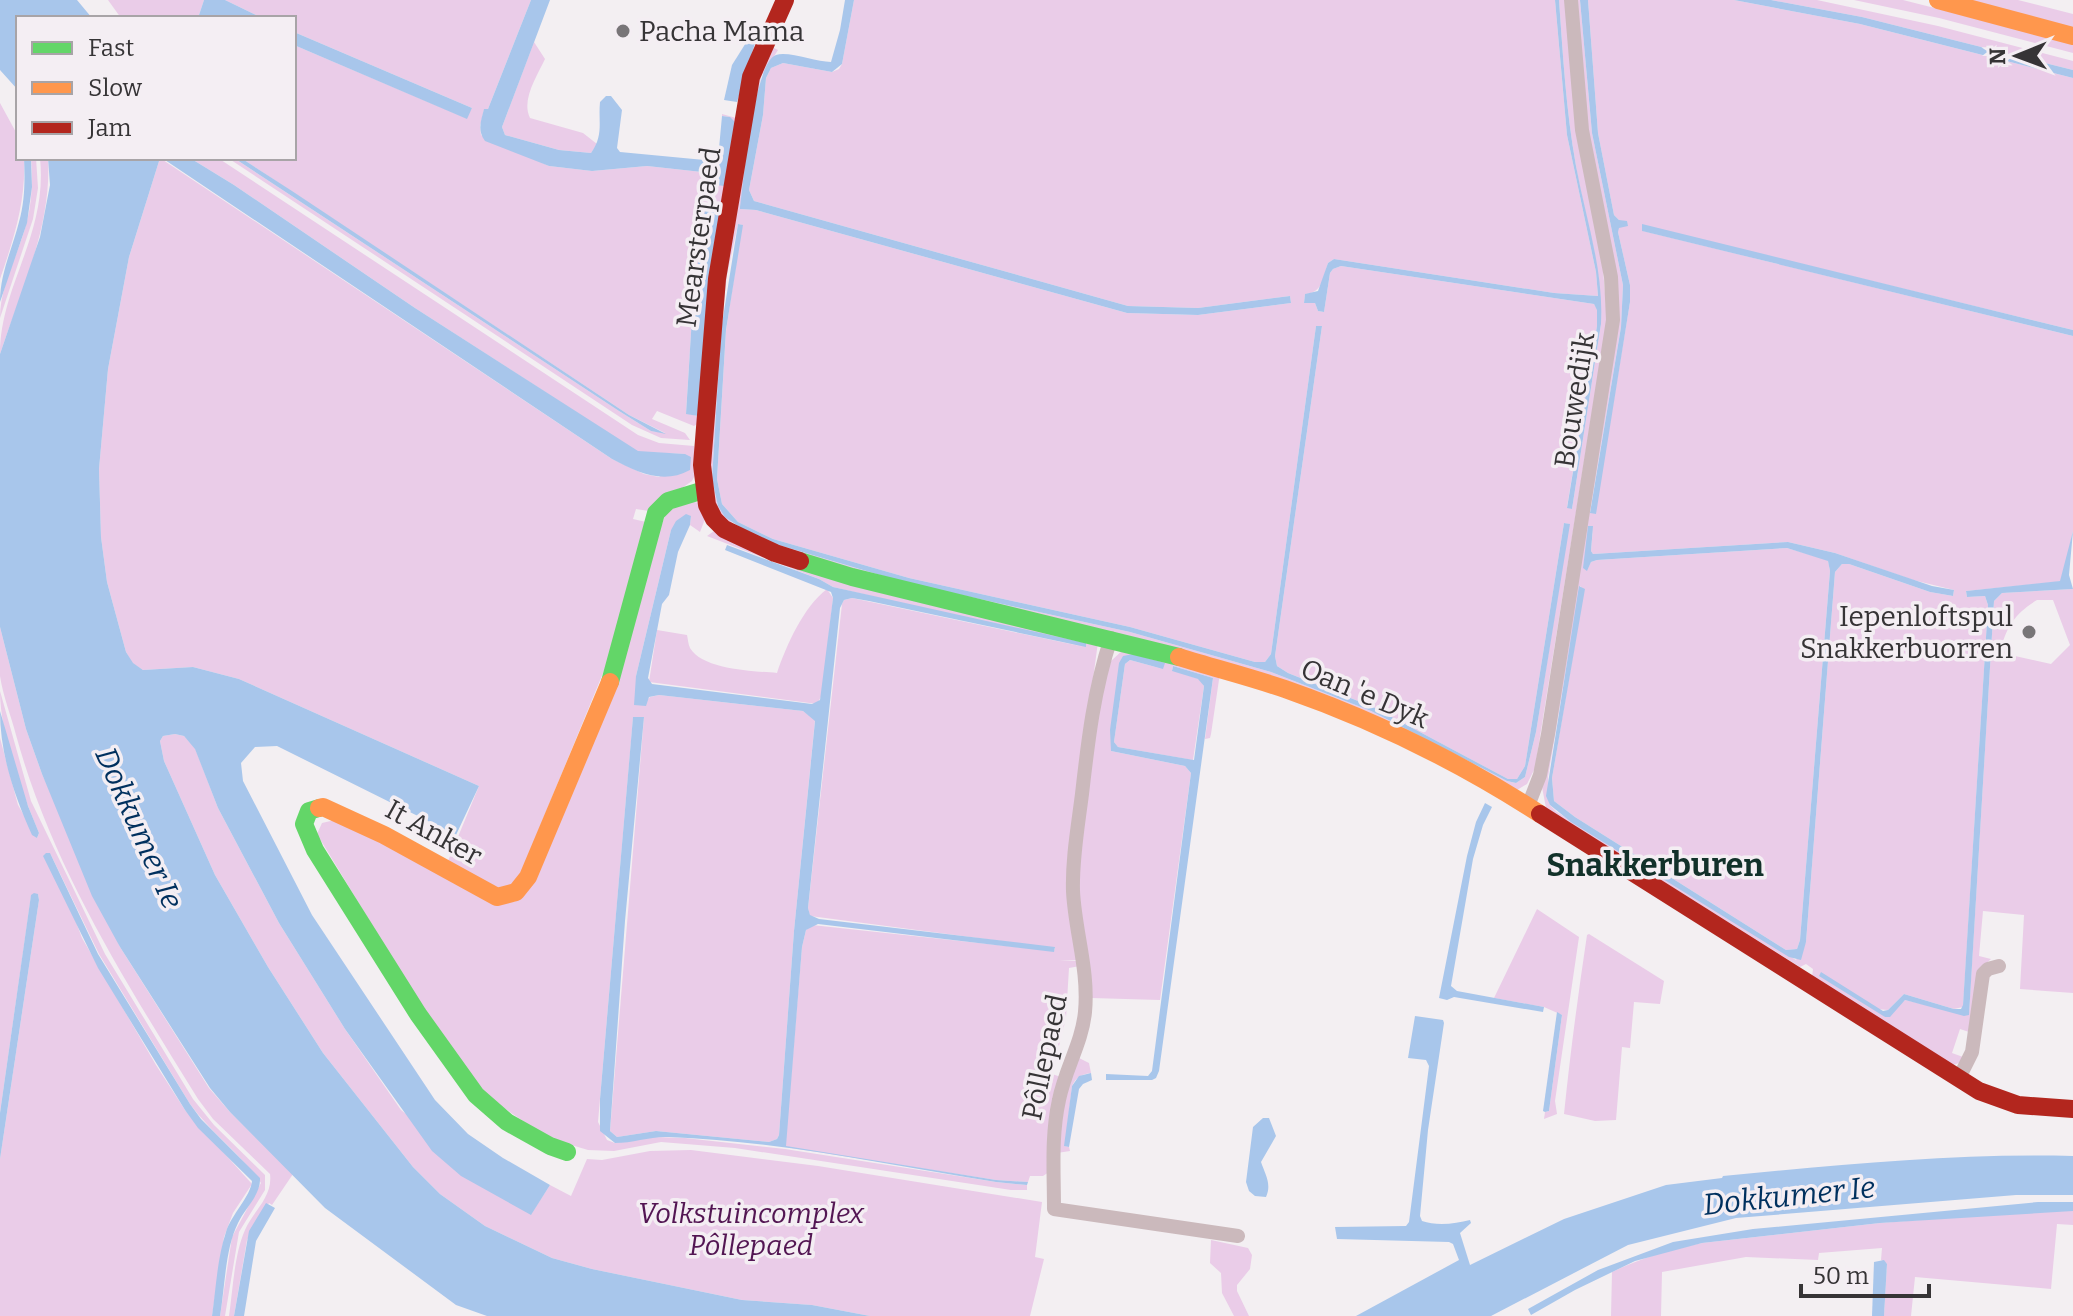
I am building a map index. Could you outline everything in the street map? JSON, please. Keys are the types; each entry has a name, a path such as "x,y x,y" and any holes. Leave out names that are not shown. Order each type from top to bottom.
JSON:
{"street":[{"name":"Mearsterpaed","path":"704,490 703,444 714,308 744,112 751,77 785,0"},
{"name":"Bouwedijk","path":"1528,806 1540,775 1548,734 1613,320 1611,277 1582,130 1571,0"},
{"path":"1938,0 2073,36"},
{"name":"Oan 'e Dyk","path":"704,490 714,519 724,529 775,553 898,589 1111,638 1224,669 1326,704 1433,753 1528,806 1979,1091 2018,1105 2073,1109"},
{"name":"It Anker","path":"567,1152 507,1122 476,1095 418,1014 347,903 315,850 305,819 309,811 323,807 396,842 497,897 509,897 520,890 615,670 656,513 668,501 704,490"},
{"name":"Pôllepaed","path":"1111,638 1093,701 1074,862 1074,907 1085,969 1085,1015 1056,1115 1053,1138 1054,1209 1238,1236"},
{"path":"1959,1078 1972,1052 1983,974 1999,966"}],"green space":[{"path":"108,0 204,0 199,16 120,16"},
{"path":"225,0 531,0 480,126 481,135 549,166 592,171 647,166 702,172 724,186 730,117 722,114 736,118 700,422 694,426 657,411 652,419 685,433 690,440 661,438 632,425 231,160 237,160 619,411 651,431 665,433 629,415 244,160 296,160 296,46 466,118 472,108 296,33 296,16 258,16","holes":["705,209 697,416 686,413 693,301"]},
{"path":"854,0 1555,0 1567,135 1596,272 1598,296 1554,293 1334,259 1328,263 1319,287 1305,294 1304,303 1315,303 1318,311 1324,312 1330,273 1341,266 1594,304 1597,326 1567,507 1572,509 1601,324 1601,304 1596,264 1570,125 1565,83 1559,0 1565,0 1577,133 1603,269 1607,319 1535,768 1527,784 1517,790 1504,787 1350,708 1263,675 1147,642 853,573 752,540 719,517 710,499 706,466 718,309 753,92 770,46 778,50 761,77 740,209 756,210 1127,313 1198,315 1291,303 1290,296 1198,308 1128,306 754,201 749,190 763,115 766,78 771,68 783,63 832,72 842,64","holes":["738,224 742,225 726,331 717,479 722,504 738,522 773,539 909,578 1130,627 1255,662 1265,662 1271,654 1316,326 1322,326 1275,656 1277,666 1373,707 1508,779 1517,779 1525,766 1564,523 1569,524 1536,732 1525,777 1516,783 1507,781 1371,711 1271,672 1130,632 907,583 772,543 735,526 718,506 712,479 727,275"]},
{"path":"1576,0 1580,0 1592,133 1623,285 1621,327 1590,512 1595,513 1630,302 1630,285 1618,232 1619,220 1614,215 1598,133 1588,0 1734,0 1860,24 2073,78 2073,330 1642,225 1643,231 2073,336 2073,531 2061,581 1966,591 1967,597 1985,596 1988,605 1963,1007 1954,1009 1904,994 1888,1010 1877,1009 1885,1017 1905,1000 1969,1015 1994,601 2002,593 2073,589 2073,993 2020,989 2024,915 1983,911 1979,956 1991,959 1980,969 1972,1033 1960,1029 1952,1053 1963,1057 1959,1063 1953,1065 1812,977 1813,969 1806,964 1800,967 1546,808 1542,787 1619,317 1588,129","holes":["1593,527 1593,554 1788,542 1835,553 1913,580 1954,590 1953,596 1930,592 1849,564 1842,564 1835,572 1806,942 1796,960 1557,812 1550,805 1548,777 1580,586 1584,590 1552,778 1554,801 1786,950 1797,949 1830,571 1828,560 1787,548 1597,560 1591,562 1587,570","2037,600 2053,600 2070,645 2051,664 2015,656 2001,649 2013,620"]},
{"path":"1771,0 1817,0 1938,26 2073,61 2073,70 1862,17"},
{"path":"1854,0 1903,0 2073,43 2073,53 1939,18"},
{"path":"1970,0 2018,0 2073,14 2073,29"},
{"path":"534,42 545,59 529,96 530,118 583,133 597,144 591,153 559,150 505,135 502,127"},
{"path":"0,103 16,132 16,160 24,160 24,174 18,220 0,279"},
{"path":"31,160 36,160 38,188 33,219 0,318 3,293 29,213"},
{"path":"40,160 48,160 48,183 40,233 0,354 7,305 31,236 41,186"},
{"path":"159,160 163,160 612,459 644,474 659,477 685,454 638,452 193,160 221,160 638,435 659,443 694,446 697,471 692,481 649,511 636,509 633,519 646,522 617,639 516,885 499,891 448,861 479,786 239,679 193,667 143,670 132,663 126,652 107,582 101,537 99,469 108,369 129,257"},
{"path":"690,501 699,503 705,519 700,532 690,525 691,516 671,530 636,676 646,701 659,695 803,711 815,720 794,931 779,1135 769,1142 656,1131 617,1137 610,1131 644,717 633,718 598,1122 607,1140 615,1143 654,1137 685,1138 785,1149 1027,1185 1027,1190 735,1148 661,1142 614,1151 588,1150 548,1138 482,1093 424,1011 317,834 322,823 335,820 515,902 667,511"},
{"path":"714,531 1098,642 1072,835 1079,960 1059,961 1079,961 1080,966 1069,968 1066,1018 1052,1074 1061,1077 1049,1172 1043,1176 1030,1176 1028,1182 996,1180 785,1147 802,947 806,930 812,925 1054,951 1055,948 810,916 808,908 844,600 852,598 1085,647 833,587 707,536"},
{"path":"827,589 833,598 822,695 817,704 649,682 657,630 687,635 690,648 697,655 717,665 777,673 803,616"},
{"path":"0,627 26,729 42,774 120,947 209,1088 293,1174 272,1205 269,1203 247,1240 234,1316 229,1316 238,1250 248,1223 268,1190 270,1174 213,1119 198,1099 119,968 71,878 31,784 5,698 0,676"},
{"path":"1124,649 1220,673 1211,734 1210,738 1205,739 1213,678 1173,666 1172,670 1199,679 1204,686 1193,760 1118,747 1114,742 1125,664 1130,660 1163,669 1123,656 1111,751 1185,766 1191,773 1160,1000 1091,998 1077,885 1098,702 1111,661"},
{"path":"0,691 31,801 105,954 193,1099 214,1125 265,1175 265,1190 239,1232 225,1316 220,1316 232,1237 261,1183 190,1104 99,954 50,853 82,938 156,1065 185,1110 252,1184 233,1213 224,1237 212,1316 0,1316 0,1159 39,900 38,894 31,896 0,1113 0,738 18,805 37,838 39,833 8,744"},
{"name":"Volkstuincomplex Pôllepaed","path":"163,736 184,736 195,748 218,808 279,923 345,1029 401,1110 531,1214 550,1185 571,1196 587,1159 602,1160 650,1151 691,1150 818,1166 1042,1202 1035,1257 1044,1259 1030,1316 870,1316 812,1305 742,1300 552,1258 485,1226 440,1194 413,1167 323,1053 268,967 215,875 164,761 160,741"},
{"path":"1537,909 1579,937 1555,1101 1557,1114 1544,1119 1545,1112 1549,1111 1562,1015 1544,1007 1494,998"},
{"path":"1589,934 1664,981 1660,1004 1634,1002 1630,1048 1622,1047 1616,1120 1595,1121 1564,1114 1580,980"},
{"path":"1079,1058 1089,1063 1091,1073 1080,1076 1072,1086 1065,1146 1070,1151 1057,1153 1063,1097"},
{"path":"2073,1211 2073,1225 2057,1224 2051,1289 1915,1277 1911,1316 1884,1316 1887,1264 1881,1260 1882,1248 1819,1253 1818,1260 1746,1257 1662,1272 1661,1316 1611,1316 1612,1272 1679,1248 1880,1223"},
{"path":"1211,1240 1248,1248 1252,1255 1250,1269 1237,1285 1249,1316 1234,1316 1222,1293 1221,1273 1210,1263"}],"water":[{"path":"0,0 77,0 90,16 16,16 16,88 0,70"},
{"path":"204,0 225,0 258,16 218,15 199,16"},
{"path":"531,0 550,0 502,127 505,135 559,150 591,153 599,134 600,102 611,96 622,110 617,148 620,152 715,161 718,159 722,116 730,117 736,123 724,186 710,184 709,176 702,172 647,166 592,171 549,166 485,141 480,129 484,109 488,109"},
{"path":"845,0 854,0 842,64 832,72 783,63 771,68 766,78 763,115 749,190 754,201 1128,306 1198,308 1290,296 1291,303 1198,315 1127,313 756,210 740,209 751,126 768,63 781,54 831,62"},
{"path":"1555,0 1559,0 1573,145 1597,265 1601,304 1601,324 1572,509 1567,508 1597,326 1594,304 1341,266 1330,273 1324,312 1318,311 1315,303 1304,303 1305,294 1318,291 1328,263 1334,259 1554,293 1598,296 1596,272 1567,135"},
{"path":"1580,0 1588,0 1598,133 1614,215 1619,220 1627,221 1628,226 1619,228 1618,232 1630,285 1630,302 1596,514 1590,513 1621,327 1623,285 1592,133"},
{"path":"1734,0 1771,0 1862,17 2073,70 2073,78 1860,24"},
{"path":"296,33 472,108 467,119 296,46"},
{"path":"749,38 756,40 737,102 724,100 732,65"},
{"path":"24,160 31,160 32,187 27,223 0,302 4,271 22,206"},
{"name":"Dokkumer Ie","path":"48,160 159,160 129,257 108,369 99,469 101,537 107,582 126,652 133,663 143,670 193,667 239,679 479,786 456,835 277,746 255,747 241,763 243,781 312,915 435,1100 468,1134 550,1185 531,1215 461,1176 432,1151 345,1029 279,923 218,808 195,749 184,736 163,736 160,741 164,761 215,875 268,967 323,1053 413,1167 440,1194 485,1226 552,1258 592,1269 742,1300 812,1305 870,1316 487,1316 456,1305 325,1208 210,1088 120,947 92,896 26,729 0,627 0,354 40,237 50,185"},
{"path":"165,160 193,160 234,185 415,308 638,451 691,457 690,470 660,477 612,459"},
{"path":"237,160 244,160 292,191 629,415 666,434 651,431"},
{"path":"705,209 721,210 698,416 686,414 693,301"},
{"path":"738,224 743,225 726,330 717,479 722,504 738,522 773,539 909,578 1130,627 1255,662 1265,662 1271,654 1316,326 1322,326 1275,656 1277,666 1373,707 1508,779 1517,779 1525,766 1564,523 1570,524 1536,732 1525,777 1516,783 1507,781 1371,711 1271,672 1130,632 907,583 772,543 747,532 725,517 718,506 712,479 721,330"},
{"path":"1642,224 2073,330 2073,336 1642,231"},
{"path":"686,514 691,516 690,525 678,552 669,595 662,604 648,678 652,684 812,704 820,700 833,598 831,592 725,550 727,545 833,587 1086,643 1086,647 869,601 844,600 840,608 808,908 810,915 819,919 1055,947 1054,952 818,924 806,930 802,947 786,1146 996,1180 1028,1182 1027,1185 751,1143 662,1137 615,1143 600,1131 600,1099 633,717 644,717 610,1131 617,1137 656,1131 769,1142 779,1135 794,931 815,721 803,711 659,695 649,697 646,706 634,705 636,676 671,530 676,521"},
{"path":"1588,526 1593,526 1593,554 1788,542 1835,553 1932,586 1954,590 1953,596 1930,592 1849,564 1842,564 1835,572 1806,942 1801,960 1789,957 1571,822 1550,805 1546,796 1579,586 1585,589 1552,778 1554,801 1786,950 1797,949 1830,571 1828,561 1787,548 1597,560 1591,562 1587,571 1583,568"},
{"path":"2073,531 2069,575 2073,589 2002,593 1994,601 1969,1015 1905,1000 1890,1017 1885,1017 1819,976 1821,972 1883,1011 1904,994 1954,1009 1961,1009 1963,1005 1988,605 1985,596 1967,597 1966,591 2060,581"},
{"path":"1133,654 1165,663 1163,669 1130,660 1125,664 1114,742 1118,747 1194,760 1204,686 1198,679 1172,671 1173,666 1213,678 1159,1071 1152,1080 1106,1080 1106,1074 1148,1076 1152,1071 1191,773 1185,766 1111,751 1110,730 1119,663 1123,656"},
{"path":"0,711 39,833 37,838 32,835 25,820 9,774 2,743"},
{"path":"1485,803 1492,807 1473,859 1451,986 1457,991 1544,1007 1543,1012 1454,997 1447,1000 1439,998 1467,856 1476,822"},
{"path":"50,853 98,954 190,1104 260,1178 258,1190 238,1223 230,1244 220,1316 212,1316 223,1242 252,1181 198,1128 185,1110 98,968 43,856"},
{"path":"38,894 39,900 0,1159 0,1113 31,895"},
{"path":"1557,1012 1562,1015 1549,1111 1545,1112 1543,1111"},
{"name":"Dokkumer Ie","path":"1415,1016 1443,1020 1444,1023 1428,1130 1420,1216 1422,1221 1433,1224 1470,1220 1471,1223 1460,1233 1470,1265 1564,1219 1666,1185 1723,1176 1941,1158 2073,1156 2073,1195 2016,1195 1736,1218 1628,1245 1491,1316 1356,1316 1459,1260 1453,1244 1449,1242 1337,1239 1335,1227 1406,1226 1409,1222 1429,1066 1426,1060 1408,1058"},
{"path":"1091,1073 1092,1080 1079,1089 1069,1147 1064,1146 1072,1086 1079,1076"},
{"path":"1263,1118 1269,1118 1276,1136 1261,1162 1268,1183 1266,1197 1255,1196 1246,1182 1253,1127"},
{"path":"2038,1202 2073,1202 2073,1211 1880,1223 1702,1243 1635,1261 1531,1315 1528,1309 1598,1270 1673,1242 1753,1229"},
{"path":"266,1203 275,1208 256,1241 244,1316 234,1316 249,1231"},
{"path":"1884,1260 1887,1264 1884,1316 1872,1316 1874,1262"}],"traffic: fast":[{"path":"610,682 656,513 668,501 704,490"},
{"path":"800,561 852,577 1179,657"},
{"path":"319,808 309,811 304,824 315,850 418,1014 476,1095 507,1122 567,1152"}],"traffic: slow":[{"path":"1938,0 2073,36"},
{"path":"1179,657 1285,689 1351,714 1448,760 1540,814"},
{"path":"319,808 323,807 384,835 497,897 516,892 528,877 610,682"}],"traffic: jam":[{"path":"785,0 751,77 717,279 702,465 707,505 724,529 800,561"},
{"path":"1540,814 1979,1091 2018,1105 2073,1109"}],"place":[{"name":"Pacha Mama","path":"623,31"},
{"name":"Iepenloftspul Snakkerbuorren","path":"2029,632"}],"district":[{"name":"Snakkerburen","path":"1655,865"}]}
